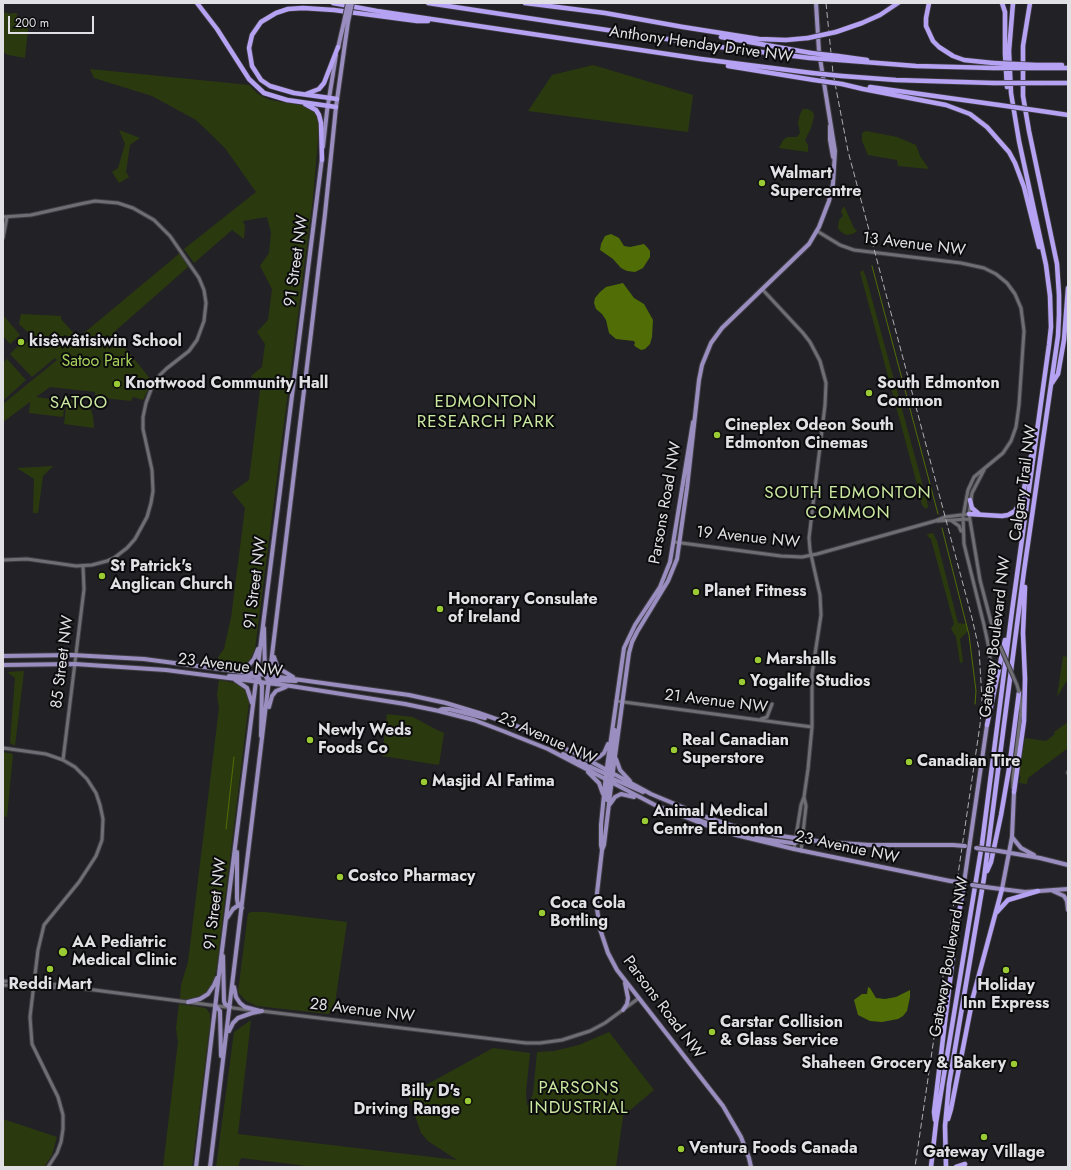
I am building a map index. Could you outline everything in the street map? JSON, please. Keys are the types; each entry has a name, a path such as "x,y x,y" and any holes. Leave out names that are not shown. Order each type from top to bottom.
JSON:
{"highway":[{"path":"197,3 211,19 227,42 249,79 264,93 293,101 336,107"},
{"name":"Anthony Henday Drive NW","path":"333,3 377,11 701,59 812,73 917,81 994,83 1068,82"},
{"name":"Anthony Henday Drive NW","path":"428,3 720,47 896,64 994,65"},
{"path":"525,3 605,13 811,55"},
{"path":"683,28 759,39 786,40 808,38 844,29 871,16 892,3"},
{"path":"844,29 854,27 870,20 898,3"},
{"path":"929,3 926,26 933,41 953,56 964,60 994,65 1068,67"},
{"path":"1002,3 1005,12 1005,60 1009,99 1019,141"},
{"name":"Gateway Boulevard NW","path":"931,1167 936,1123 982,844 1012,611 1049,345 1050,296 1046,265 1019,141 1010,87 1013,3"},
{"name":"Calgary Trail NW","path":"946,1167 945,1126 952,1062 984,878 1024,571 1058,329 1057,264 1025,113 1022,62 1026,23 1030,3"},
{"path":"337,100 304,95 265,84 254,71 249,48 252,35 262,22 276,12 288,9 313,8 417,21 447,21"},
{"path":"304,95 319,89 324,83 338,47"},
{"path":"701,59 732,67 814,80 1068,115"},
{"path":"842,84 946,105 970,114 987,126 1009,152 1018,170 1027,197 1041,256 1046,265"},
{"path":"293,101 310,106 316,110 319,115 321,123 322,160"},
{"path":"1051,385 1058,374 1064,340 1068,288"},
{"path":"967,516 981,514 1005,516 1017,508 1023,494 1030,461 1036,443"},
{"path":"970,500 974,510 981,514"},
{"path":"1014,792 1024,721 1024,571"},
{"path":"987,725 1012,611"},
{"path":"984,878 991,862 1001,815 1009,769 1019,692"},
{"path":"936,1123 934,1112 961,883"},
{"path":"945,1126 952,1109 978,974 1002,889"},
{"path":"996,913 1008,900 1038,891"},
{"path":"956,1167 965,1164"}],"main road":[{"name":"91 Street NW","path":"210,1167 265,721 268,678 274,647 325,214 348,3"},
{"name":"91 Street NW","path":"196,1167 224,933 253,707 258,679 264,608 329,98 338,47 352,3"},
{"name":"Parsons Road NW","path":"751,1167 741,1137 723,1106 623,979 611,959 605,944 598,916 597,893 608,814 611,739 622,661 627,642 640,617 662,582 670,562 702,365 711,343 722,328 806,248 817,231 825,214 832,191 834,159 830,140 829,110 817,33 816,3"},
{"name":"Parsons Road NW","path":"602,850 603,810 617,743 626,668 632,642 664,590 677,559 693,443 695,412"},
{"path":"264,608 268,678"},
{"path":"233,670 244,668 249,665 254,659 260,645"},
{"path":"274,647 274,658 278,666 288,675 299,679"},
{"name":"23 Avenue NW","path":"3,656 76,655 144,659 233,670 258,679"},
{"name":"23 Avenue NW","path":"3,665 75,664 143,668 234,679 299,679 409,695 446,703 499,720 543,737 584,758 609,776 657,806 702,824 736,835 794,849 972,885 1019,892 1068,889"},
{"path":"198,674 327,683"},
{"name":"23 Avenue NW","path":"268,678 292,686 405,704 439,711 474,720 503,730 548,749"},
{"path":"234,679 248,690 253,707"},
{"path":"258,679 262,688 261,752"},
{"path":"265,721 272,696 278,689 292,686"},
{"path":"439,711 442,709 449,709 499,720"},
{"path":"607,822 606,813 614,719"},
{"path":"961,883 987,725"},
{"path":"584,758 593,760 599,757 604,753 611,739"},
{"path":"617,743 616,759 620,770 642,790"},
{"path":"548,749 565,755 637,791 651,794"},
{"path":"548,749 585,770 596,779 602,792 603,810"},
{"name":"23 Avenue NW","path":"609,776 713,820 795,841"},
{"path":"1002,889 1012,837 1014,792"},
{"path":"608,814 612,801 616,796 621,794 631,796 657,806 676,810 707,823 713,820"},
{"path":"224,933 229,914 241,906 238,832"},
{"path":"736,835 795,841 802,840"},
{"path":"1012,837 1021,848 1040,858"},
{"name":"23 Avenue NW","path":"802,840 870,845 953,845 1010,852 1068,865"},
{"path":"1050,890 1064,896 1067,901 1068,910"},
{"path":"223,947 224,1001 225,1004 230,1007"},
{"path":"188,1002 200,999 208,994 214,985 220,966"},
{"path":"623,979 627,989 628,998 626,1006 623,1010"},
{"path":"233,982 236,997 240,1003 245,1007 262,1011"},
{"path":"215,1006 220,1011 223,1064"},
{"path":"226,1039 230,1027 236,1020 252,1013 262,1011"}],"street":[{"path":"3,217 29,216 89,202 111,202 128,206 154,220 170,236 196,272 202,285 206,303 204,321 199,335 193,345 183,356 162,374 152,387 147,398 143,423 152,470 153,484 151,503 147,517 139,534 127,548 114,558 101,563 83,566 27,559 3,560"},
{"path":"3,238 8,217"},
{"name":"13 Avenue NW","path":"817,231 840,245 854,250 977,266 996,274 1007,283 1013,291 1019,301 1024,324 1018,420 1014,434 1007,447 985,468"},
{"path":"762,289 810,342 820,361 826,383 826,405 809,538 811,556 819,585 821,608 812,674 812,727 804,797 801,805 794,849"},
{"path":"985,468 974,489 967,516 963,519 963,535 968,564 990,653 990,686 987,725"},
{"path":"985,468 978,473 966,496 967,516 986,602 999,644 1019,692 1021,711 1013,778 1014,792"},
{"name":"19 Avenue NW","path":"935,521 963,519 967,516"},
{"name":"19 Avenue NW","path":"674,542 802,557 811,556 946,517 967,516"},
{"path":"952,520 959,526 963,535"},
{"name":"85 Street NW","path":"63,760 84,589 83,566"},
{"name":"21 Avenue NW","path":"616,701 812,727"},
{"path":"751,719 765,718 772,704"},
{"path":"3,748 46,754 63,760 74,767 83,775 96,793 103,819 102,840 99,850 89,868 44,925 38,950 30,1017 32,1044 58,1098 63,1115 61,1142 57,1153 48,1167"},
{"path":"801,850 806,806 804,797"},
{"name":"28 Avenue NW","path":"3,981 66,986 71,988"},
{"name":"28 Avenue NW","path":"3,984 33,987 71,988 518,1042 540,1043 562,1040 584,1034 605,1023 639,998"}],"green space":[{"path":"3,12 11,14 16,13 18,14 16,16 29,20 25,58 8,55 3,52"},
{"path":"593,65 693,95 688,132 528,111 552,75"},
{"path":"90,69 249,85 258,94 270,100 306,106 314,111 318,119 319,127 313,198 255,649 249,662 236,669 220,667 218,657 224,649 231,618 245,508 232,492 249,480 260,390 251,376 262,367 265,344 257,332 268,320 272,289 260,266 269,253 271,233 267,217 243,221 245,226 244,239 232,230 194,263 184,249 256,192 225,148 196,120 152,96 94,78"},
{"path":"803,109 808,109 813,112 814,117 811,128 805,140 808,145 808,152 779,148 783,140 788,137 797,137 800,133 798,123"},
{"path":"119,130 140,138 130,145 126,172 129,177 119,183 112,172 118,168 125,144"},
{"path":"866,131 897,137 916,145 920,156 929,169 898,166 897,160 868,155 862,141 862,133"},
{"path":"844,206 854,228 857,231 853,234 846,235 838,228 839,220 843,216 841,211"},
{"name":"Satoo Park","path":"180,253 188,267 113,333 152,381 143,400 133,397 131,401 95,397 95,392 50,387 36,397 65,401 63,417 29,413 30,402 3,422 3,404 57,360 55,358 32,377 10,354 17,347 27,342 36,340 19,324 21,314 61,316 61,319 78,338"},
{"path":"863,270 927,501 928,507 926,509 922,505 860,272"},
{"path":"4,316 20,335 10,344 3,336"},
{"path":"7,359 26,380 3,401 3,363"},
{"path":"67,400 81,402 91,410 94,428 64,424"},
{"path":"53,466 43,476 38,513 33,513 34,479 17,468"},
{"path":"933,533 937,541 958,623 966,624 968,631 960,639 963,662 960,663 956,637 951,629 954,624 931,539 927,536 928,534"},
{"path":"1063,656 1068,657 1068,679 1057,697"},
{"path":"24,671 15,746 10,743 15,678 7,672"},
{"path":"219,680 235,683 243,687 249,702 217,965 214,982 206,994 195,999 180,999 181,985 188,962 219,708 217,695"},
{"path":"387,714 413,717 444,733 439,765 382,756"},
{"path":"1068,722 1068,748 1028,778 1027,784 1019,783 1021,776 1018,775 1025,738 1046,741 1055,734 1054,732"},
{"path":"3,752 13,754 7,817 3,816"},
{"path":"265,912 347,922 334,1010 328,1014 257,1006 246,1001 238,992 248,913"},
{"path":"179,1004 206,1008 210,1014 210,1024 192,1167 163,1167 178,1042 176,1029"},
{"path":"251,1020 238,1134 457,1160 428,1141 421,1133 408,1095 493,1048 530,1053 526,1092 527,1106 533,1094 537,1052 554,1051 579,1045 609,1032 654,1090 623,1116 616,1167 315,1167 241,1158 238,1167 216,1167 234,1032"},
{"path":"3,1119 57,1137 52,1155 44,1167 3,1167"}],"shaded area":[{"path":"611,234 619,238 624,246 630,247 644,244 647,247 650,251 650,257 643,268 635,272 627,271 621,268 613,259 600,250 605,236"},
{"path":"623,283 634,298 644,304 653,320 652,337 650,344 645,349 641,350 636,347 634,345 634,341 616,339 609,333 606,320 596,309 594,303 595,298 606,287"},
{"path":"868,987 876,998 885,999 896,997 910,990 907,1011 898,1019 882,1022 870,1021 858,1015 854,1000 862,994 867,994"}],"waterway":[{"path":"872,266 938,514"},
{"path":"942,528 969,635 976,691 975,704"},
{"path":"226,829 234,757"}],"railway":[{"path":"826,3 833,73 848,151 979,649 982,699 980,725 915,1167"}],"place":[{"name":"Walmart Supercentre","path":"762,183"},
{"name":"kisêwâtisiwin School","path":"21,342"},
{"name":"Knottwood Community Hall","path":"117,384"},
{"name":"South Edmonton Common","path":"869,393"},
{"name":"Cineplex Odeon South Edmonton Cinemas","path":"717,435"},
{"name":"St Patrick's Anglican Church","path":"102,576"},
{"name":"Planet Fitness","path":"696,592"},
{"name":"Honorary Consulate of Ireland","path":"440,609"},
{"name":"Marshalls","path":"758,660"},
{"name":"Yogalife Studios","path":"742,682"},
{"name":"Newly Weds Foods Co","path":"310,740"},
{"name":"Real Canadian Superstore","path":"674,750"},
{"name":"Canadian Tire","path":"909,762"},
{"name":"Masjid Al Fatima","path":"424,782"},
{"name":"Animal Medical Centre Edmonton","path":"645,821"},
{"name":"Costco Pharmacy","path":"340,877"},
{"name":"Coca Cola Bottling","path":"542,913"},
{"name":"AA Pediatric Medical Clinic","path":"63,952"},
{"name":"Reddi Mart","path":"50,969"},
{"name":"Holiday Inn Express","path":"1006,970"},
{"name":"Carstar Collision & Glass Service","path":"712,1032"},
{"name":"Shaheen Grocery & Bakery","path":"1014,1064"},
{"name":"Billy D's Driving Range","path":"468,1101"},
{"name":"Gateway Village","path":"984,1137"},
{"name":"Ventura Foods Canada","path":"681,1149"}],"district":[{"name":"SATOO","path":"79,404"},
{"name":"EDMONTON RESEARCH PARK","path":"486,413"},
{"name":"SOUTH EDMONTON COMMON","path":"848,504"},
{"name":"PARSONS INDUSTRIAL","path":"579,1099"}]}
